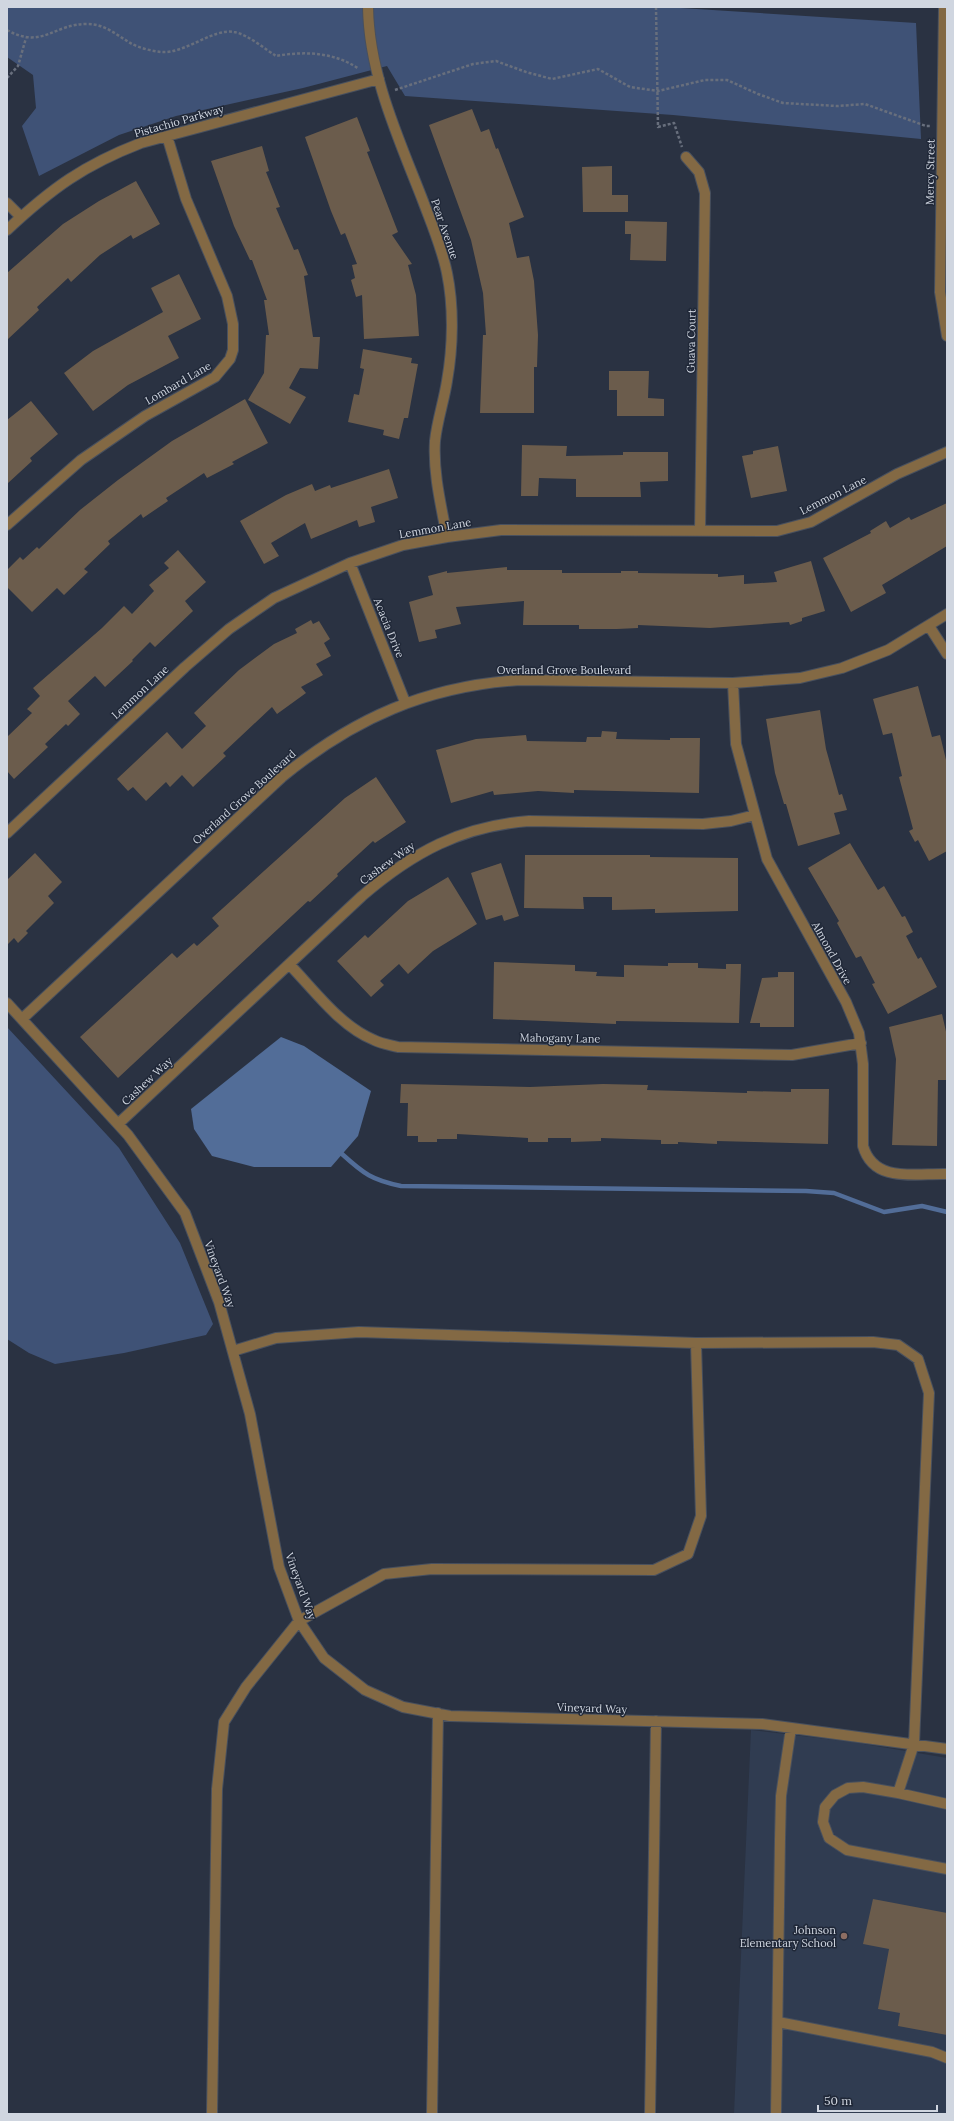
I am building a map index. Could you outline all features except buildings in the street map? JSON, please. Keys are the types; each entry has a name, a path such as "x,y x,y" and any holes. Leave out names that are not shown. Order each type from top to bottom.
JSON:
{"street":[{"name":"Pear Avenue","path":"368,7 372,46 379,79 391,118 439,243 448,284 451,312 449,370 435,440 434,456 435,474 447,536"},
{"name":"Mercy Street","path":"944,7 942,126 944,266 940,292 947,336"},
{"name":"Pistachio Parkway","path":"7,230 53,189 95,162 141,143 379,79"},
{"name":"Lombard Lane","path":"7,525 81,460 139,420 215,378 230,359 233,350 233,324 227,296 186,199 167,136"},
{"name":"Guava Court","path":"686,157 695,165 699,172 705,193 700,531"},
{"path":"7,203 21,217"},
{"name":"Lemmon Lane","path":"7,833 185,667 229,629 274,598 350,563 403,545 447,536 502,530 777,531 810,522 897,474 947,452"},
{"name":"Acacia Drive","path":"350,563 406,702"},
{"name":"Overland Grove Boulevard","path":"22,1019 282,777 320,748 351,728 406,702 466,685 520,680 733,683 800,678 842,668 888,650 947,614"},
{"path":"929,626 947,654"},
{"name":"Almond Drive","path":"733,683 736,744 768,859 774,874 846,1002 855,1022 861,1043 863,1064 863,1146 866,1154 872,1164 879,1170 890,1173 947,1174"},
{"name":"Cashew Way","path":"118,1124 362,896 405,862 429,848 482,827 529,821 719,823 755,815"},
{"name":"Mahogany Lane","path":"289,964 338,1016 357,1031 376,1041 398,1046 792,1055 861,1043"},
{"name":"Vineyard Way","path":"7,1003 118,1124 184,1212 219,1302 250,1414 279,1567 299,1621 324,1658 365,1690 403,1707 450,1716 762,1724 947,1749"},
{"path":"233,1352 276,1338 359,1332 696,1343 873,1342 898,1345 918,1359 928,1393 914,1744 898,1793"},
{"path":"212,2114 217,1789 224,1722 246,1687 299,1621 384,1574 432,1569 654,1570 688,1554 701,1516 696,1343"},
{"path":"432,2114 438,1713"},
{"path":"650,2114 656,1721"},
{"path":"776,2114 781,1796 792,1728"},
{"path":"947,1804 863,1787 848,1788 835,1795 825,1807 823,1822 829,1838 847,1850 947,1869"},
{"path":"778,2022 932,2052 947,2058"}],"path":[{"path":"656,7 658,127 674,123 686,157"},
{"path":"7,30 26,38 37,38 62,28 88,24 110,29 133,44 163,52 177,50 220,34 234,32 252,40 276,56 291,54 322,54 347,61 359,69"},
{"path":"7,78 18,66 26,38"},
{"path":"395,90 473,64 496,61 526,72 552,79 598,69 630,87 658,91 705,80 726,80 783,103 837,106 865,104 926,126 942,126"}],"shaded area":[{"path":"7,7 665,7 916,23 921,139 673,115 405,96 387,66 303,88 176,116 119,135 39,176 22,126 36,108 33,75 7,57"},
{"path":"7,1027 119,1148 180,1243 213,1324 206,1335 124,1353 55,1364 29,1353 7,1339"},
{"path":"281,1037 304,1046 371,1091 358,1136 331,1167 254,1167 212,1156 194,1129 191,1109"},
{"name":"Johnson Elementary School","path":"751,1730 852,1742 947,1758 947,2114 734,2114"}],"waterway":[{"path":"342,1154 356,1167 375,1179 401,1186 806,1191 834,1193 884,1212 922,1206 947,1212"}],"place":[{"name":"Johnson Elementary School","path":"844,1936"}]}
